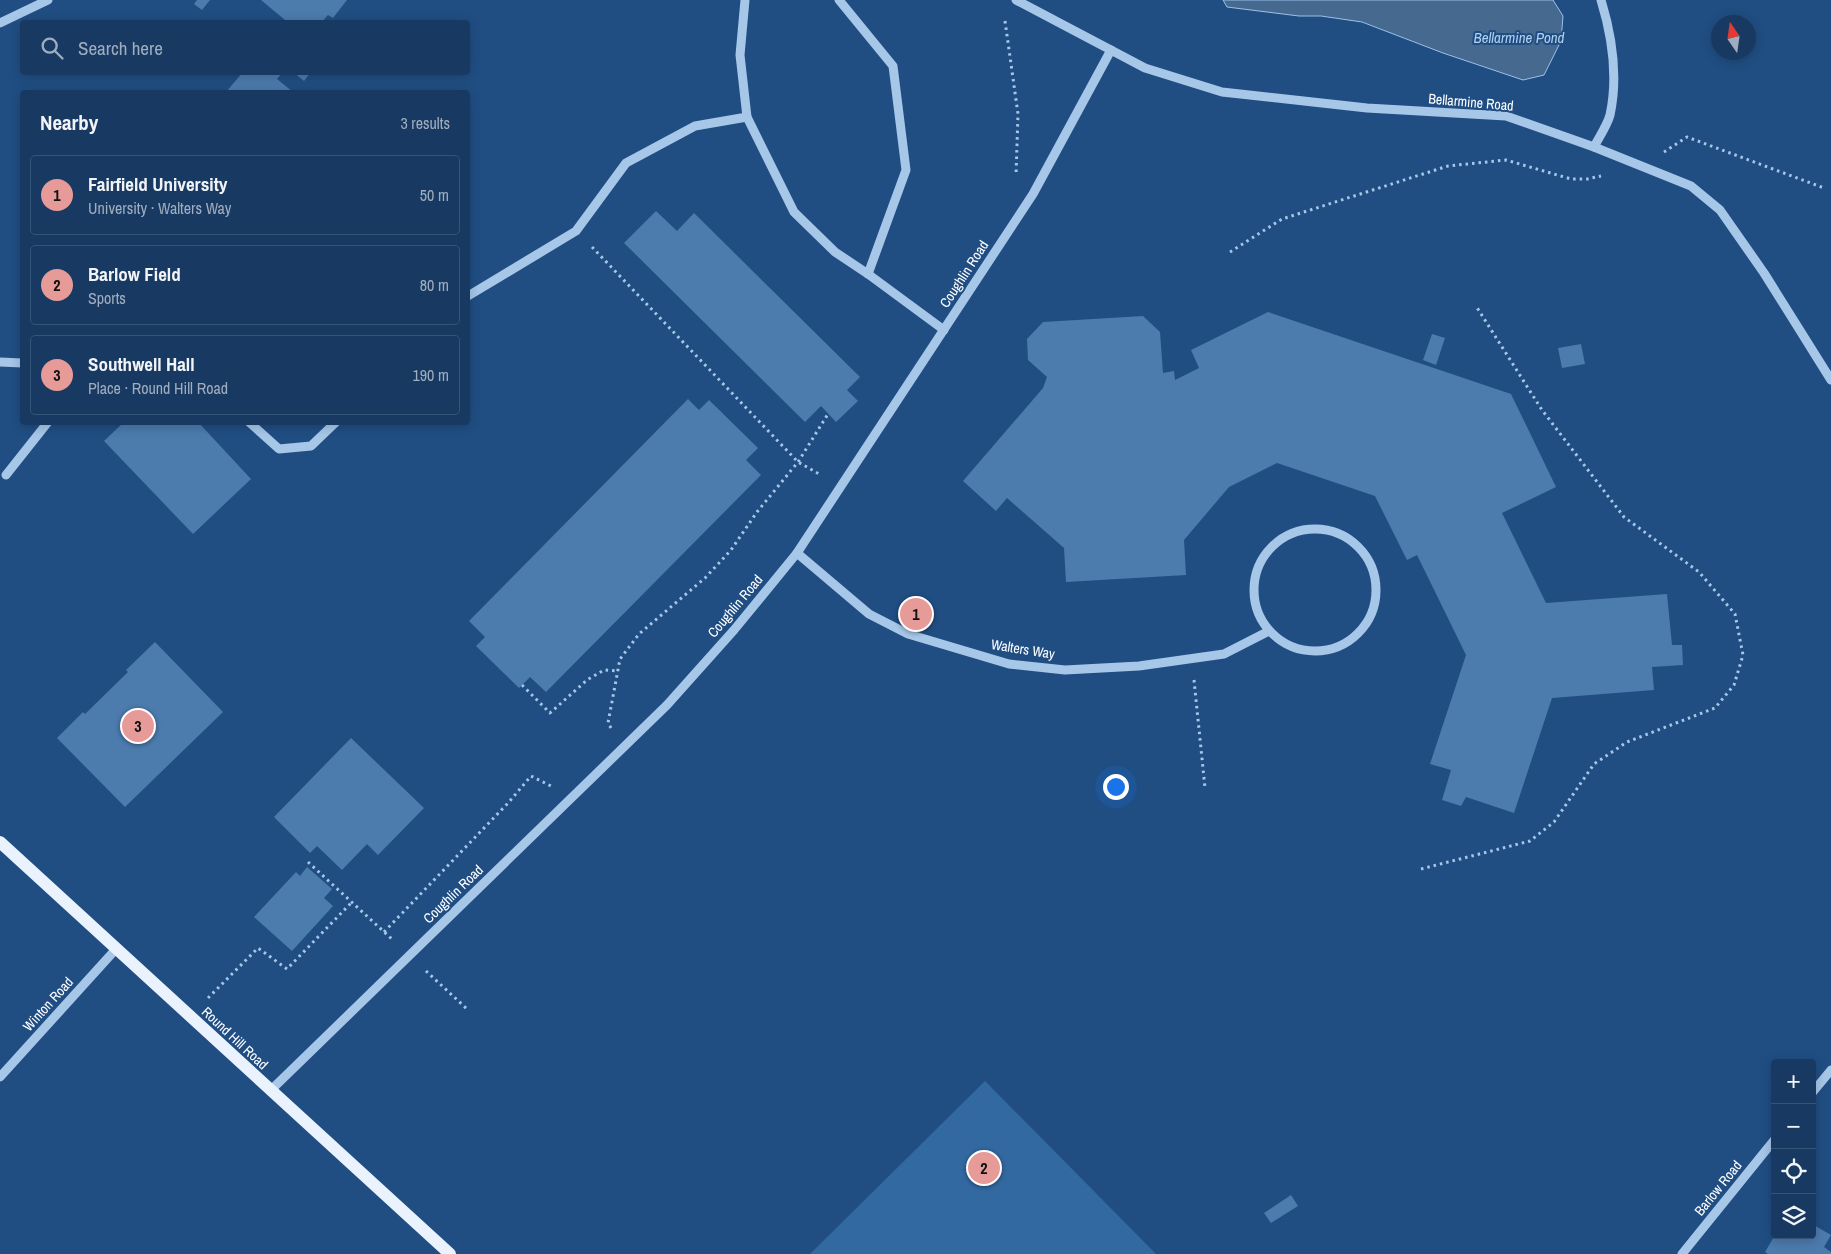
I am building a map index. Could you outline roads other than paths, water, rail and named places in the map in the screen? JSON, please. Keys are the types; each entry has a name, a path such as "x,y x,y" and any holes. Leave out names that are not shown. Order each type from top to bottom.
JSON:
{"main road":[{"name":"Round Hill Road","path":"0,842 450,1254"}],"street":[{"path":"0,23 48,0"},
{"path":"745,0 740,55 747,117 794,212 835,252 944,330"},
{"path":"839,0 893,66 906,170 868,274"},
{"name":"Bellarmine Road","path":"1016,0 1145,68 1222,92 1367,108 1506,116 1594,146 1691,186 1720,210 1764,273 1831,380"},
{"path":"1594,146 1609,117 1614,78 1608,24 1601,0"},
{"name":"Coughlin Road","path":"270,1091 667,705 734,630 796,553 944,330 1032,194 1111,50"},
{"path":"470,295 576,231 626,163 695,126 747,117"},
{"path":"0,362 20,363"},
{"path":"6,475 46,425"},
{"path":"252,425 279,449 312,446 333,425"},
{"path":"1310,529 1333,531 1353,542 1368,558 1376,580 1376,602 1367,623 1352,639 1332,649 1309,651 1287,644 1269,631 1258,612 1254,589 1258,567 1270,548 1288,535 1310,529"},
{"name":"Walters Way","path":"796,553 869,614 908,634 1000,661 1065,670 1139,666 1224,654 1269,631"},
{"name":"Winton Road","path":"0,1077 116,949"},
{"path":"1816,1088 1831,1070"},
{"name":"Barlow Road","path":"1682,1254 1771,1145"}],"water":[{"name":"Bellarmine Pond","path":"1223,0 1553,0 1563,16 1561,41 1544,75 1523,80 1443,53 1362,22 1227,7"}],"place":[{"name":"Fairfield University","path":"916,614"},
{"name":"Southwell Hall","path":"138,726"},
{"name":"Barlow Field","path":"984,1168"}]}
